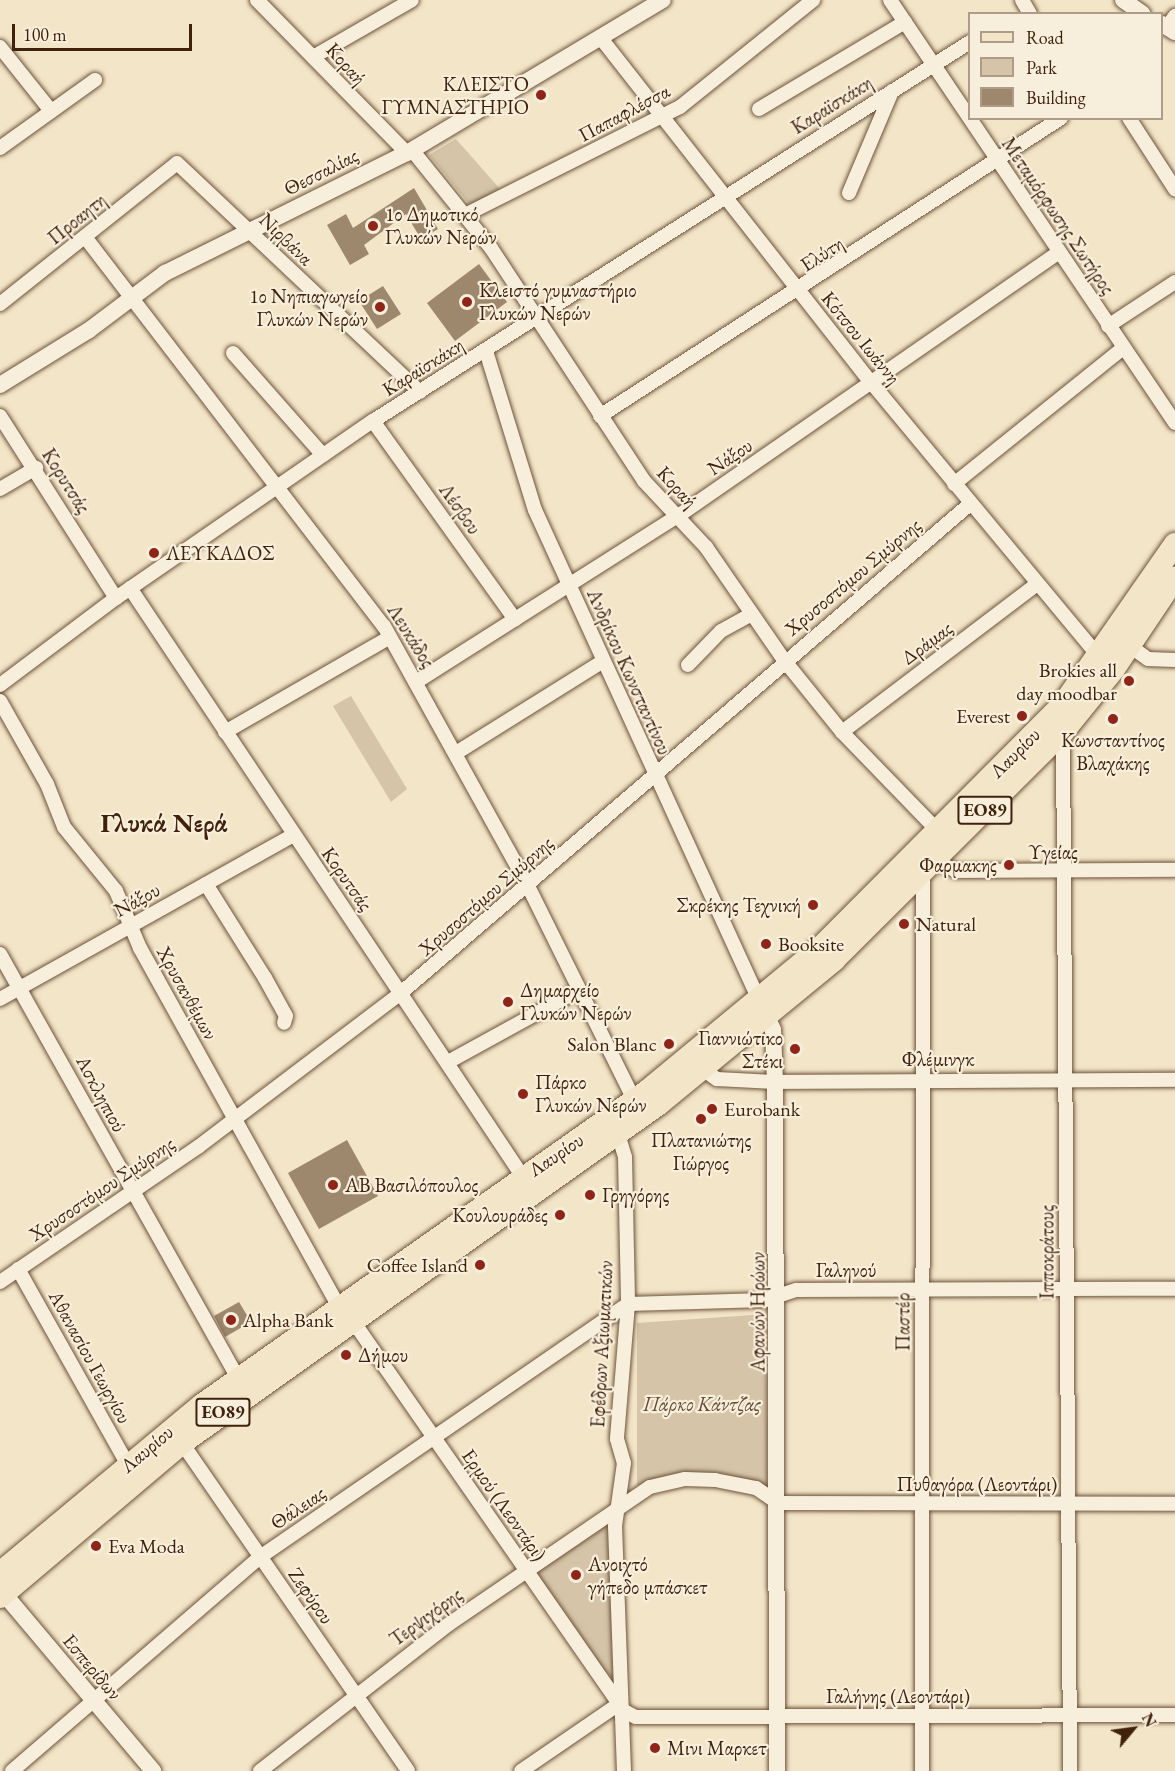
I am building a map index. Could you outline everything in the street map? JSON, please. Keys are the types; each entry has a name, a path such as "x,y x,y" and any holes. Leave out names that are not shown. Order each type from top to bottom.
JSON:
{"main road":[{"name":"Λαυρίου","path":"528,1184 618,1134 704,1070 820,948 1051,717 1100,658 1175,544"},
{"name":"Λαυρίου","path":"1,1588 346,1314 528,1184 634,1100 764,1009 929,867 1063,732 1130,646 1175,578"},
{"name":"Λαυρίου","path":"1,1588 128,1465 238,1378 346,1314"}],"street":[{"name":"Κοραή","path":"257,0 409,151 465,214 538,318 644,481 706,547 784,660 842,732 938,831"},
{"path":"313,57 412,0"},
{"name":"Θεσσαλίας","path":"0,385 132,298 165,273 409,151 663,0"},
{"name":"Παπαφλέσσα","path":"465,214 666,116 813,0"},
{"name":"Μεταμόρφωσης Σωτήρος","path":"890,0 968,117"},
{"path":"1123,0 1140,12"},
{"path":"759,110 905,22"},
{"name":"Κότσου Ιωάννη","path":"600,37 666,116 723,197 870,381 1036,585 1100,658"},
{"name":"Καραϊσκάκη","path":"0,685 116,598 279,484 723,197 968,43"},
{"path":"0,47 51,111"},
{"path":"0,148 95,80"},
{"path":"849,193 892,91"},
{"name":"Μεταμόρφωσης Σωτήρος","path":"970,120 1175,423"},
{"name":"Ελύτη","path":"600,416 799,292 1058,120"},
{"path":"1130,120 1175,189"},
{"name":"Νιρβάνα","path":"177,162 420,392"},
{"name":"Προαητη","path":"0,304 177,162"},
{"name":"Λευκάδος","path":"86,237 279,484 390,637 528,886 634,1100"},
{"name":"Νάξου","path":"416,682 678,516 1058,253"},
{"path":"1108,326 1175,282"},
{"path":"954,484 1123,348"},
{"name":"Ανδρίκου Κωνσταντίνου","path":"486,351 535,510 655,776 764,1009"},
{"path":"233,353 323,455"},
{"name":"Κορυτσάς","path":"0,416 36,468 116,598"},
{"name":"Λέσβου","path":"374,421 515,619"},
{"path":"0,489 36,468"},
{"name":"Χρυσοστόμου Σμύρνης","path":"0,1282 133,1193 235,1120 402,992 655,776 784,660 970,504"},
{"name":"Δράμας","path":"842,732 1036,585"},
{"name":"Κορυτσάς","path":"130,588 293,835 402,992 528,1184"},
{"path":"688,665 713,638 752,614"},
{"path":"225,732 390,637"},
{"path":"1130,646 1148,660 1175,660"},
{"path":"456,753 603,661"},
{"name":"Χρυσανθέμων","path":"0,701 47,784 59,820 111,884 131,926 235,1120 346,1314"},
{"name":"Ιπποκράτους","path":"1063,732 1070,1771"},
{"name":"Νάξου","path":"0,999 293,835"},
{"name":"Υγείας","path":"929,867 948,870 1064,872 1175,870"},
{"name":"Παστέρ","path":"922,1771 922,1078 929,867"},
{"path":"206,884 265,978 286,1016 284,1023"},
{"name":"Ασκληπιού","path":"0,954 238,1378"},
{"path":"448,1062 579,990"},
{"name":"Αφανών Ηρώων","path":"764,1009 773,1030 780,1296 777,1771"},
{"name":"Φλέμινγκ","path":"704,1070 717,1078 775,1082 922,1078 1175,1080"},
{"name":"Εφέδρων Αξιωματικών","path":"618,1134 626,1157 628,1304 617,1439 624,1463 622,1504 615,1526 624,1771"},
{"name":"Αθανασίου Γεωργίου","path":"18,1269 128,1465"},
{"name":"Γαληνού","path":"628,1304 780,1296 796,1290 1175,1289"},
{"name":"Θάλειας","path":"12,1771 260,1557 628,1304"},
{"name":"Ερμού (Λεοντάρι)","path":"346,1314 435,1438 621,1707"},
{"name":"Ζεφύρου","path":"182,1443 408,1771"},
{"name":"Τερψιχόρης","path":"260,1771 354,1693 525,1570 650,1487 685,1479 756,1488 778,1503"},
{"name":"Πυθαγόρα (Λεοντάρι)","path":"778,1503 1175,1504"},
{"name":"Εσπερίδων","path":"1,1588 153,1771"},
{"path":"521,1771 621,1707"},
{"name":"Γαλήνης (Λεοντάρι)","path":"621,1707 653,1720 777,1716 1175,1715"}],"green space":[{"path":"456,139 500,189 470,205 429,155"},
{"path":"351,696 407,789 391,802 333,706"},
{"name":"Πάρκο Κάντζας","path":"766,1314 767,1485 637,1485 637,1323"},
{"path":"621,1514 615,1681 587,1652 532,1574"}],"building":[{"name":"1ο Δημοτικό Γλυκών Νερών","path":"414,188 438,229 421,239 406,214 364,245 369,254 350,265 327,225 346,214 353,228"},
{"name":"Κλειστό γυμναστήριο Γλυκών Νερών","path":"479,264 507,302 455,341 427,303"},
{"name":"1ο Νηπιαγωγείο Γλυκών Νερών","path":"383,286 401,314 377,329 359,301"},
{"name":"ΑΒ Βασιλόπουλος","path":"347,1140 378,1196 319,1229 288,1173"},
{"name":"Alpha Bank","path":"239,1302 251,1322 225,1337 214,1316"}],"place":[{"name":"ΚΛΕΙΣΤΟ ΓΥΜΝΑΣΤΗΡΙΟ","path":"541,95"},
{"name":"1ο Δημοτικό Γλυκών Νερών","path":"373,226"},
{"name":"Κλειστό γυμναστήριο Γλυκών Νερών","path":"467,302"},
{"name":"1ο Νηπιαγωγείο Γλυκών Νερών","path":"380,307"},
{"name":"ΛΕΥΚΑΔΟΣ","path":"154,553"},
{"name":"Brokies all day moodbar","path":"1129,681"},
{"name":"Everest","path":"1022,716"},
{"name":"Κωνσταντίνος Βλαχάκης","path":"1113,719"},
{"name":"Φαρμακης","path":"1009,865"},
{"name":"Σκρέκης Τεχνική","path":"813,905"},
{"name":"Natural","path":"904,924"},
{"name":"Booksite","path":"766,944"},
{"name":"Δημαρχείο Γλυκών Νερών","path":"508,1002"},
{"name":"Salon Blanc","path":"669,1044"},
{"name":"Γιαννιώτικο Στέκι","path":"795,1049"},
{"name":"Πάρκο Γλυκών Νερών","path":"523,1094"},
{"name":"Eurobank","path":"712,1109"},
{"name":"Πλατανιώτης Γιώργος","path":"701,1119"},
{"name":"ΑΒ Βασιλόπουλος","path":"333,1185"},
{"name":"Γρηγόρης","path":"590,1195"},
{"name":"Κουλουράδες","path":"560,1215"},
{"name":"Coffee Island","path":"480,1265"},
{"name":"Alpha Bank","path":"231,1320"},
{"name":"Δήμου","path":"346,1355"},
{"name":"Eva Moda","path":"96,1546"},
{"name":"Ανοιχτό γήπεδο μπάσκετ","path":"576,1575"},
{"name":"Μινι Μαρκετ","path":"655,1748"}],"district":[{"name":"Γλυκά Νερά","path":"164,824"}]}
